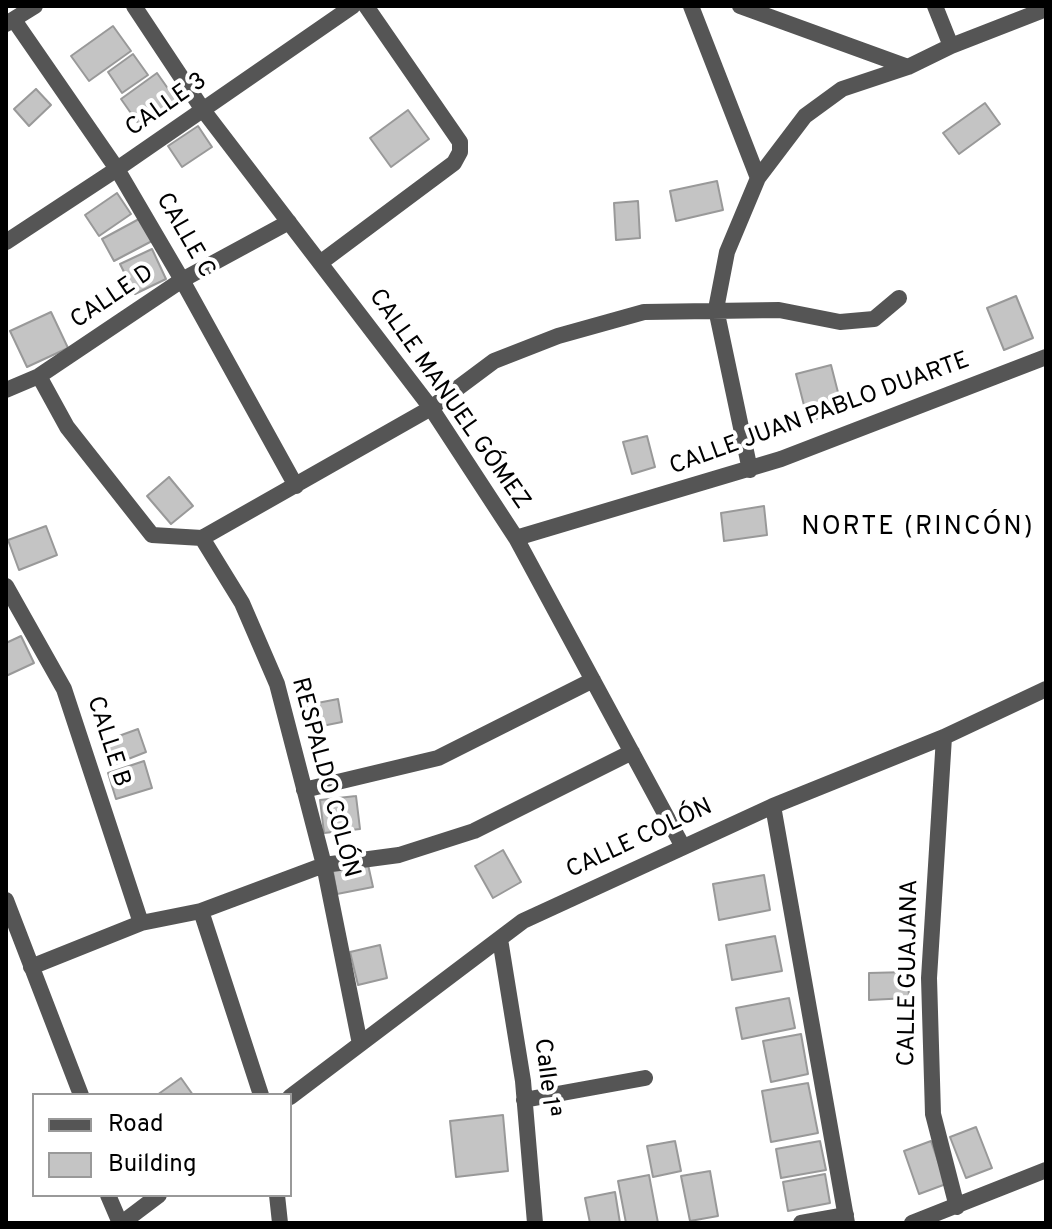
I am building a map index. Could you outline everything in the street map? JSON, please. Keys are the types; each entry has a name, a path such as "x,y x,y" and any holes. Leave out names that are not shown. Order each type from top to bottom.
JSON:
{"street":[{"path":"10,22 35,6"},
{"name":"CALLE MANUEL GÓMEZ","path":"134,6 203,110 431,408 516,538 683,847"},
{"name":"CALLE 3","path":"6,242 353,6"},
{"path":"320,263 454,163 460,152 460,142 366,6"},
{"path":"691,6 758,178"},
{"path":"740,6 908,67"},
{"path":"935,6 951,46"},
{"path":"750,470 716,309 727,252 758,178 805,116 842,89 908,67 951,46 1046,9"},
{"name":"CALLE C","path":"10,22 117,169 296,486"},
{"name":"CALLE D","path":"6,390 39,376 182,280 289,222"},
{"path":"39,376 67,427 152,535 202,538 431,408 494,361 558,336 644,312 779,310 840,322 874,319 899,298"},
{"name":"CALLE JUAN PABLO DUARTE","path":"516,538 750,470 1046,357"},
{"name":"RESPALDO COLÓN","path":"202,538 242,603 277,684 324,865 360,1044"},
{"name":"CALLE B","path":"6,586 64,689 141,923"},
{"path":"304,790 438,758 593,680"},
{"name":"CALLE COLÓN","path":"292,1095 523,921 773,806 944,737 1046,689"},
{"name":"CALLE GUAJANA","path":"944,737 929,978 933,1114 957,1207"},
{"path":"31,967 141,923 201,911 324,865 399,855 474,831 632,752"},
{"path":"773,806 847,1219 801,1223"},
{"path":"6,900 80,1093"},
{"path":"201,911 260,1093"},
{"name":"Calle 1ª","path":"500,939 524,1100 535,1223"},
{"path":"524,1100 645,1078"},
{"path":"912,1223 1046,1170"},
{"path":"109,1197 121,1223 156,1197"},
{"path":"277,1197 280,1223"}],"building":[{"path":"113,26 131,51 89,81 71,56"},
{"path":"133,54 148,75 122,93 108,72"},
{"path":"157,73 176,100 140,126 121,99"},
{"path":"36,89 51,105 29,126 14,109"},
{"path":"985,103 1000,124 959,154 943,133"},
{"path":"408,110 429,139 391,167 370,138"},
{"path":"198,126 212,147 182,167 168,146"},
{"path":"717,181 723,210 676,221 670,191"},
{"path":"117,193 131,214 99,236 85,215"},
{"path":"638,201 640,238 616,240 614,203"},
{"path":"139,219 152,241 114,261 102,239"},
{"path":"152,249 166,279 135,294 120,264"},
{"path":"1016,296 1033,338 1004,350 987,308"},
{"path":"51,312 68,348 27,367 10,331"},
{"path":"831,365 843,412 808,421 796,374"},
{"path":"647,436 655,467 632,474 623,442"},
{"path":"169,477 193,506 171,524 147,496"},
{"path":"764,506 767,535 724,541 721,513"},
{"path":"46,526 57,555 19,570 8,540"},
{"path":"21,636 34,663 6,676 6,643"},
{"path":"338,699 342,722 312,728 307,705"},
{"path":"138,729 146,752 113,765 105,741"},
{"path":"144,761 152,788 116,799 108,773"},
{"path":"356,796 360,829 324,833 320,800"},
{"path":"503,850 521,882 493,898 475,866"},
{"path":"367,860 373,887 337,894 332,866"},
{"path":"764,875 770,910 719,920 713,884"},
{"path":"775,936 782,971 732,980 726,945"},
{"path":"380,945 387,978 358,985 350,952"},
{"path":"908,972 909,998 869,1000 869,973"},
{"path":"789,998 795,1028 742,1039 736,1008"},
{"path":"801,1034 808,1074 771,1082 763,1041"},
{"path":"181,1078 192,1093 160,1093"},
{"path":"808,1083 818,1133 771,1142 762,1091"},
{"path":"503,1115 508,1171 456,1177 450,1121"},
{"path":"976,1127 992,1168 966,1178 950,1137"},
{"path":"675,1141 681,1171 653,1177 647,1146"},
{"path":"820,1141 826,1170 781,1178 776,1149"},
{"path":"931,1141 946,1184 919,1194 904,1151"},
{"path":"710,1171 718,1216 690,1221 681,1176"},
{"path":"825,1174 830,1203 788,1211 783,1182"},
{"path":"649,1175 658,1223 626,1223 618,1181"},
{"path":"615,1192 620,1223 590,1223 585,1198"}],"district":[{"name":"NORTE (RINCÓN)","path":"918,529"}]}
